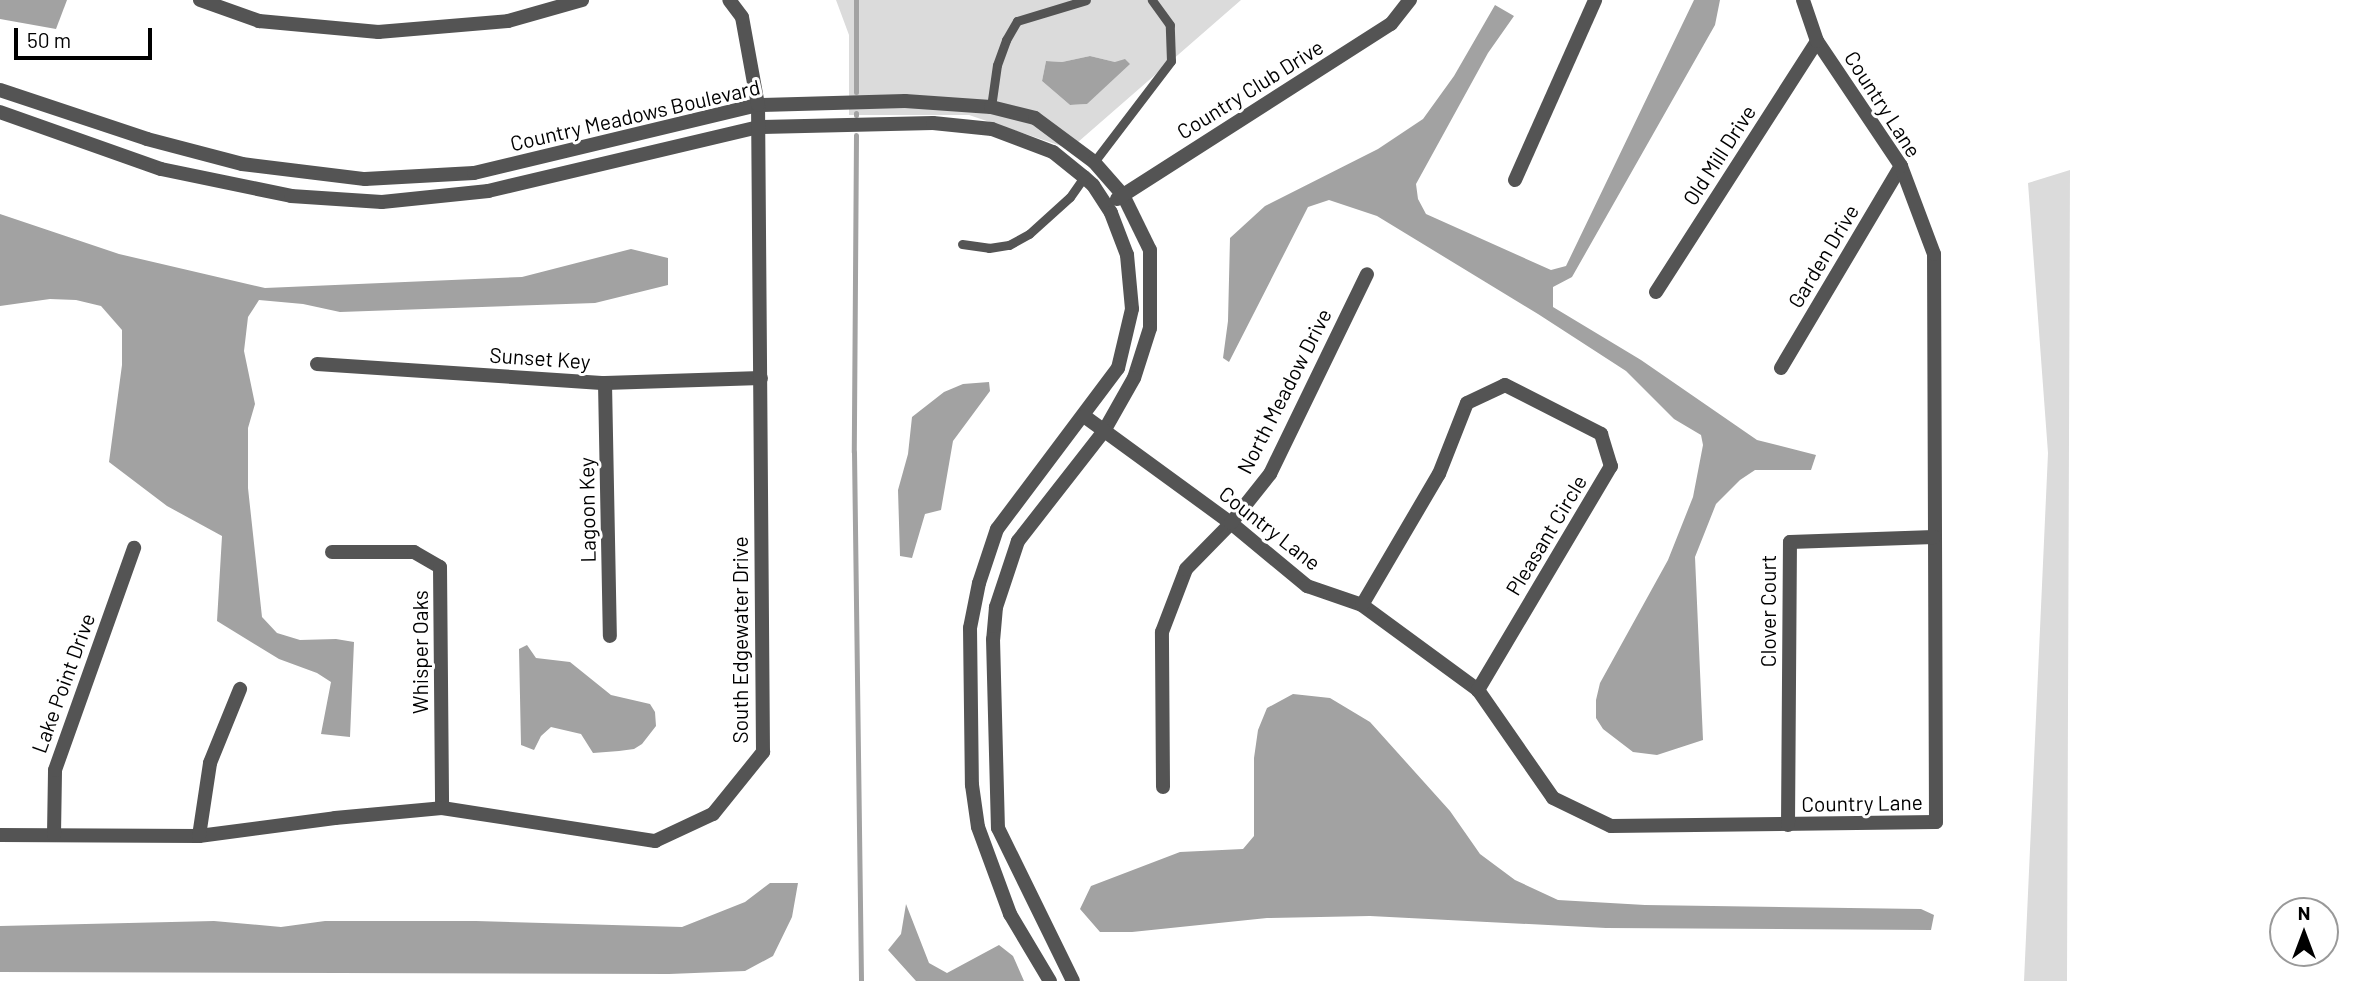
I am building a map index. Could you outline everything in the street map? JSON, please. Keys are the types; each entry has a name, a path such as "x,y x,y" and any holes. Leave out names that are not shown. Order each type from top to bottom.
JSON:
{"street":[{"path":"201,0 259,21 378,32 508,21 582,0"},
{"name":"South Edgewater Drive","path":"0,835 199,836 335,817 442,808 655,841 713,814 763,752 758,105 742,17 729,0"},
{"name":"Country Club Drive","path":"1107,206 1391,24 1410,0"},
{"path":"1515,180 1595,0"},
{"name":"Country Lane","path":"1084,416 1231,523 1307,586 1362,605 1478,690 1553,798 1611,826 1936,822 1934,254 1901,166 1817,41 1803,0"},
{"name":"Old Mill Drive","path":"1656,292 1817,41"},
{"name":"Country Meadows Boulevard","path":"0,90 147,139 242,164 360,178 474,173 758,105 905,101 991,107 1035,118 1094,162 1123,195 1150,250 1150,328 1134,378 1104,431 1018,541 996,607 998,828 1073,981"},
{"path":"905,101 907,124"},
{"path":"991,107 992,129"},
{"name":"Country Meadows Boulevard","path":"0,112 161,169 291,196 360,201 382,202 488,191 758,127 907,124 992,129 1053,152 1084,177 1107,206 1127,255 1132,309 1118,368 997,529 979,583 970,628 972,785 978,827 1010,914 1050,981"},
{"path":"1084,177 1094,162"},
{"name":"Garden Drive","path":"1781,368 1901,166"},
{"path":"360,178 360,201"},
{"name":"North Meadow Drive","path":"1163,787 1163,632 1186,569 1231,523 1270,474 1367,274"},
{"name":"Sunset Key","path":"317,364 605,383 761,379"},
{"name":"Lagoon Key","path":"605,383 610,636"},
{"name":"Pleasant Circle","path":"1362,605 1439,474 1467,402 1505,386 1601,434 1611,466 1478,690"},
{"name":"Clover Court","path":"1788,825 1790,542 1934,537"},
{"name":"Lake Point Drive","path":"54,835 55,770 134,548"},
{"name":"Whisper Oaks","path":"332,551 414,551 440,567 442,808"},
{"path":"199,836 210,763 240,689"},
{"path":"971,707 995,708"},
{"path":"1037,958 1056,947"}],"lane":[{"path":"991,107 997,65 1006,40 1017,21 1086,0"},
{"path":"1094,162 1171,61 1170,25 1152,0"},
{"path":"962,244 989,248 1009,245 1029,234 1070,197 1084,177"}],"shaded area":[{"path":"0,0 67,0 56,29 0,19"},
{"path":"836,0 1241,0 1070,149 969,115 849,115 849,35","holes":["1090,56 1115,62 1087,104 1070,105 1042,81 1046,61 1062,62"]},
{"path":"1694,0 1720,0 1715,25 1572,277 1553,287 1553,307 1641,360 1757,440 1816,455 1811,470 1755,470 1740,480 1716,504 1695,557 1703,740 1657,755 1633,752 1603,729 1596,718 1596,700 1600,683 1668,560 1693,497 1703,445 1701,435 1674,419 1626,371 1538,314 1377,216 1329,200 1308,207 1229,362 1223,358 1228,321 1230,238 1265,206 1378,149 1423,119 1454,76 1495,5 1514,16 1488,53 1416,184 1418,199 1426,214 1551,270 1566,266"},
{"path":"1090,56 1115,62 1125,59 1130,64 1087,104 1070,105 1042,81 1046,61 1062,62"},
{"path":"2070,170 2067,981 2024,981 2048,453 2028,183"},
{"path":"0,214 119,254 265,288 522,277 631,249 668,258 668,285 595,303 340,312 303,304 259,300 248,317 244,351 255,404 248,428 248,488 262,617 277,633 300,640 336,639 354,642 350,737 321,734 331,682 317,673 279,659 217,621 222,536 167,506 109,462 122,365 122,330 101,306 76,300 50,299 0,306"},
{"path":"989,382 990,391 953,441 941,510 925,514 912,558 900,556 898,490 908,454 912,417 944,392 963,384"},
{"path":"527,645 536,658 570,662 611,695 650,704 655,712 656,726 642,744 634,749 593,753 581,734 551,727 541,736 534,750 521,745 519,649"},
{"path":"1293,694 1330,698 1370,722 1450,811 1480,854 1515,880 1558,900 1645,905 1921,909 1934,915 1931,930 1606,928 1370,916 1267,918 1132,932 1100,932 1080,909 1091,886 1180,852 1243,849 1254,836 1254,758 1258,730 1267,708"},
{"path":"770,883 798,883 792,917 773,956 745,971 669,974 0,972 0,926 214,921 281,927 325,921 476,921 682,927 745,902"},
{"path":"906,904 929,963 947,973 999,945 1013,956 1024,981 916,981 888,950 901,934"}],"waterway":[{"path":"856,0 856,92"},
{"path":"856,135 854,452 861,981"}]}
